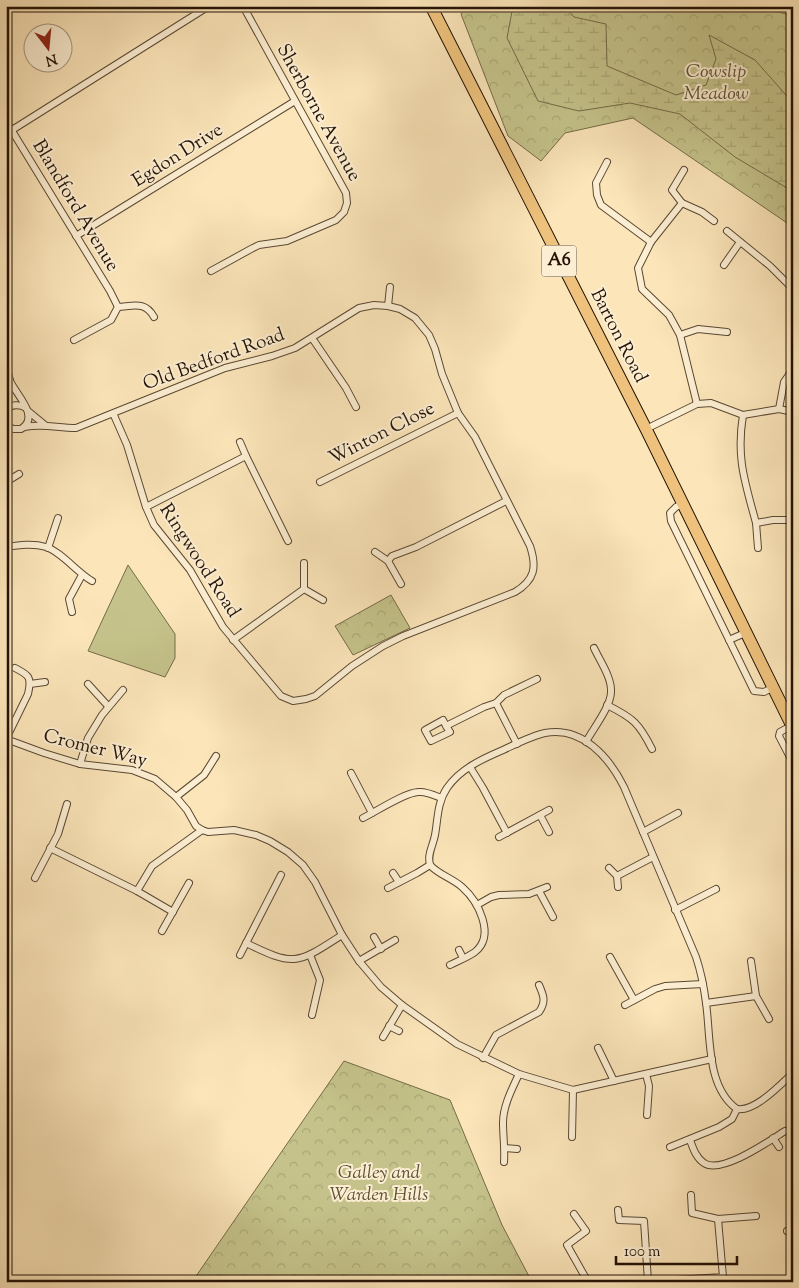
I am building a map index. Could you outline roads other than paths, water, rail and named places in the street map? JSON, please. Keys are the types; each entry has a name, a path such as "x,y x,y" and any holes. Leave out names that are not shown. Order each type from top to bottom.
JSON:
{"highway":[{"name":"Barton Road","path":"431,6 646,429 792,727"}],"street":[{"path":"12,130 209,6"},
{"name":"Sherborne Avenue","path":"211,271 251,248 287,241 336,220 344,212 347,203 346,193 243,6"},
{"name":"Egdon Drive","path":"76,236 295,101"},
{"name":"Blandford Avenue","path":"6,121 118,307"},
{"path":"607,162 596,182 597,195 601,205 652,242"},
{"path":"684,170 672,190 682,203 702,212 714,221"},
{"path":"682,203 652,242 638,268 642,289 669,316 680,335 697,404"},
{"path":"727,231 770,266 793,289"},
{"path":"724,265 740,242"},
{"path":"388,306 390,287"},
{"path":"74,340 111,320 118,307 142,305 149,308 154,317"},
{"name":"Old Bedford Road","path":"21,429 44,424 76,428 225,368 295,348 359,308 374,305 388,306 400,309 415,318 426,330 435,349 442,374 458,413 475,437 530,546 534,558 534,570 523,587 403,636 362,658"},
{"path":"680,335 698,329 727,332"},
{"path":"312,338 346,388 356,407"},
{"name":"Old Bedford Road","path":"6,367 10,381 27,410 44,424"},
{"path":"779,409 784,382 793,369"},
{"name":"Old Bedford Road","path":"6,408 10,381"},
{"path":"646,429 697,404 711,402 743,415 779,409 793,412"},
{"path":"6,408 17,405 27,410 28,422 21,429 6,434"},
{"name":"Ringwood Road","path":"113,413 136,470 146,507 154,525 190,570 223,627 281,696 293,701 315,696 362,658"},
{"name":"Winton Close","path":"320,482 458,413"},
{"path":"743,415 739,450 756,523 758,548"},
{"path":"6,425 21,429"},
{"path":"240,442 288,540"},
{"path":"146,507 246,456"},
{"path":"6,482 19,474"},
{"path":"388,561 392,556 416,547 506,501"},
{"path":"682,504 670,513 671,521 754,691 764,692 772,688"},
{"path":"48,548 58,518"},
{"path":"756,523 773,520 793,520"},
{"path":"6,547 33,545 48,548 92,581"},
{"path":"375,552 388,561 401,584"},
{"path":"304,563 304,589 323,600"},
{"path":"72,612 69,599 82,575"},
{"name":"Ringwood Road","path":"233,640 304,589"},
{"path":"730,640 745,633"},
{"path":"586,742 607,705 612,692 610,683 594,648"},
{"path":"6,739 28,694 30,684 30,679 26,674 15,668"},
{"path":"446,726 484,707 496,704 504,695 537,679"},
{"path":"30,684 45,682"},
{"path":"88,684 108,706"},
{"path":"80,764 88,738 108,706 123,690"},
{"path":"496,704 517,744"},
{"path":"607,705 634,721 641,728 652,749"},
{"name":"Barton Road","path":"792,727 780,732 779,736 793,763"},
{"path":"450,965 475,952 482,944 485,934 477,905 469,893 460,885 436,871 430,865 428,859 435,835 437,813 442,798 456,776 517,744 544,733 554,732 575,735 604,756 618,775 643,832 696,957 704,984 712,1059 719,1087 726,1099 737,1110"},
{"name":"Cromer Way","path":"6,739 80,764 132,770 155,779 176,797 187,810 196,826 202,830"},
{"path":"176,797 204,775 216,756"},
{"path":"470,767 507,833"},
{"path":"351,773 372,813"},
{"path":"363,818 409,794 419,791 428,792 442,798"},
{"path":"35,878 58,834 67,804"},
{"path":"499,837 549,810"},
{"path":"643,832 678,814"},
{"path":"540,815 549,832"},
{"path":"138,891 152,866 202,830 208,832 234,830 256,834 288,852 303,865 315,882 342,935 359,961 381,987 402,1005 457,1044 483,1058 519,1074 573,1090 712,1059"},
{"path":"50,848 138,891 173,912"},
{"path":"617,876 653,857"},
{"path":"388,888 417,874 430,865"},
{"path":"609,868 617,876 618,887"},
{"path":"393,873 399,882"},
{"path":"240,955 281,875"},
{"path":"162,931 189,883"},
{"path":"477,905 491,896 519,896 547,887"},
{"path":"675,910 716,889"},
{"path":"539,891 553,917"},
{"path":"246,943 285,960 297,960 310,955 342,935"},
{"path":"374,937 381,948"},
{"path":"359,961 395,940"},
{"path":"459,950 463,958"},
{"path":"310,955 320,980 312,1015"},
{"path":"610,957 634,1000"},
{"path":"751,961 756,996 769,1019"},
{"path":"625,1005 655,989 665,986 704,984"},
{"path":"483,1058 496,1035 539,1012 544,1000 539,985"},
{"path":"706,1003 756,996"},
{"path":"383,1037 402,1005"},
{"path":"389,1026 399,1031"},
{"path":"598,1048 614,1081"},
{"path":"737,1110 748,1109 754,1106 793,1073"},
{"path":"504,1162 503,1122 505,1109 519,1074"},
{"path":"646,1074 649,1086 648,1115"},
{"path":"572,1137 576,1127 573,1090"},
{"path":"670,1147 726,1123 732,1119 737,1110"},
{"path":"690,1140 700,1161 705,1165 721,1166 785,1131"},
{"path":"773,1138 779,1147"},
{"path":"505,1148 517,1148"},
{"path":"691,1195 692,1213 718,1219 756,1216"},
{"path":"618,1210 619,1220 644,1221 645,1281 723,1277 718,1219"},
{"path":"574,1214 586,1231 567,1245 588,1282"}],"park label":[{"name":"Cowslip Meadow","path":"716,83"},
{"name":"Galley and Warden Hills","path":"379,1184"}]}
